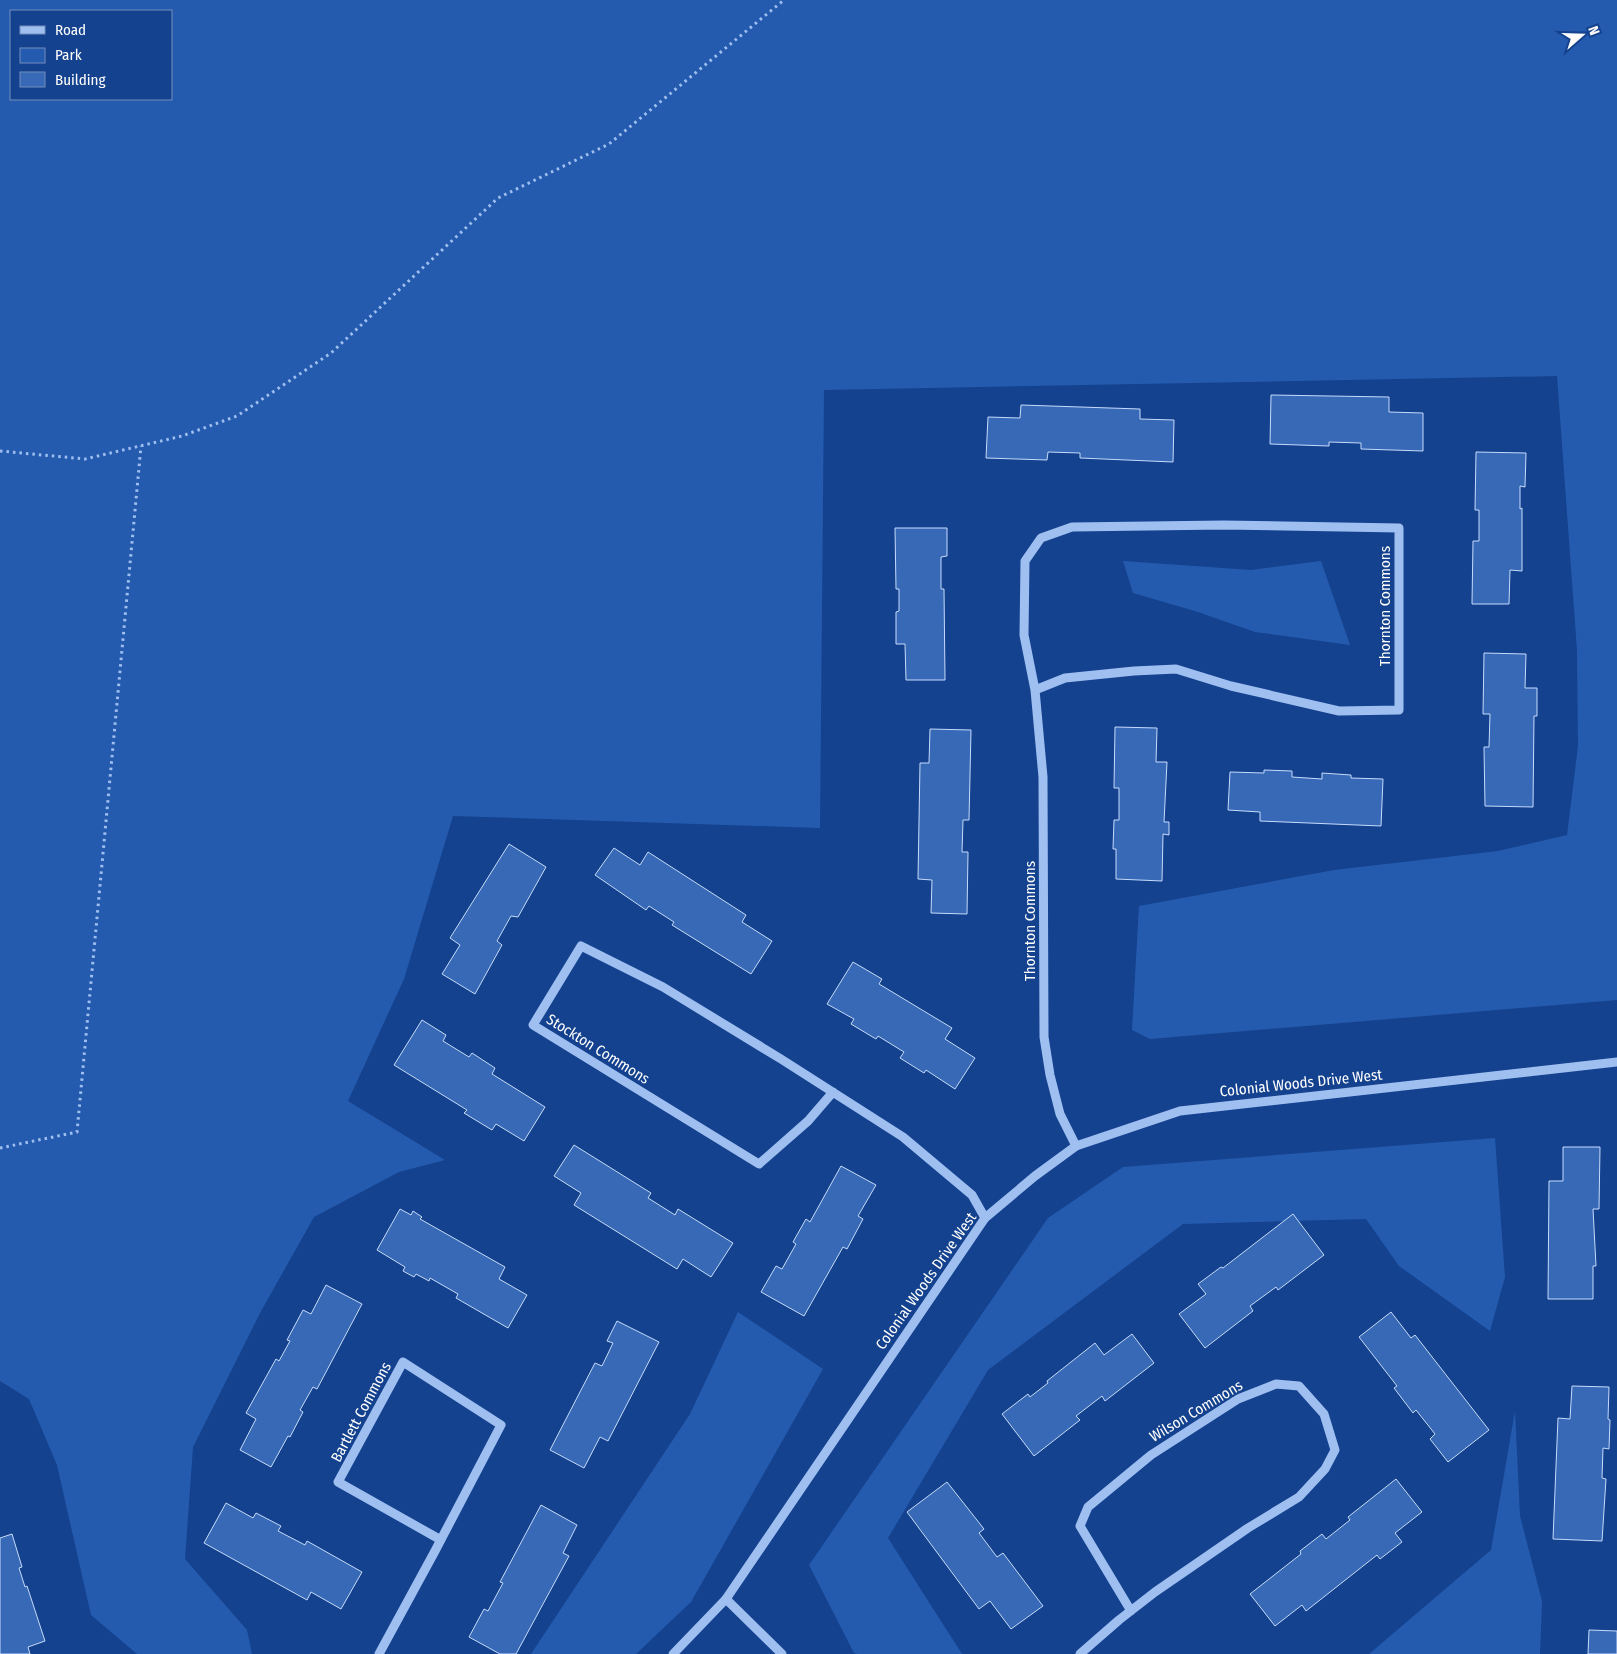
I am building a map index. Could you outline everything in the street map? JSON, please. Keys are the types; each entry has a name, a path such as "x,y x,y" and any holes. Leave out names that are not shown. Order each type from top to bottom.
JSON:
{"street":[{"name":"Thornton Commons","path":"1035,690 1065,678 1176,669 1231,686 1338,711 1399,710 1399,528 1224,525 1072,526 1041,538 1025,561 1024,636 1035,690 1043,777 1044,1037 1050,1075 1060,1114 1076,1146"},
{"name":"Stockton Commons","path":"834,1092 808,1121 759,1164 533,1025 581,946 663,987 834,1092 903,1137 972,1195 985,1218"},
{"name":"Colonial Woods Drive West","path":"674,1654 726,1599 985,1218 1035,1176 1076,1146 1180,1111 1617,1062"},
{"name":"Bartlett Commons","path":"378,1654 441,1540 501,1425 403,1362 338,1482 441,1540"},
{"name":"Wilson Commons","path":"1080,1654 1155,1592 1248,1528 1299,1497 1325,1469 1335,1450 1324,1414 1299,1386 1276,1384 1238,1399 1151,1455 1088,1507 1080,1526 1131,1611"},
{"path":"726,1599 782,1654"}],"path":[{"path":"0,451 85,459 182,436 237,416 331,353 498,198 609,144 784,0"},
{"path":"0,1148 78,1132 141,446"}],"green space":[{"path":"0,0 1617,0 1617,1000 1150,1039 1132,1030 1139,906 1334,870 1498,851 1567,835 1578,746 1577,650 1557,376 824,390 820,828 453,816 404,979 348,1101 445,1160 399,1172 314,1217 260,1313 193,1447 185,1559 247,1630 252,1654 137,1654 91,1615 57,1465 29,1399 0,1381"},
{"path":"1123,561 1251,570 1321,561 1350,645 1255,632 1198,612 1133,593"},
{"path":"1495,1138 1505,1277 1490,1331 1399,1266 1366,1219 1183,1224 988,1370 888,1538 962,1654 854,1653 809,1565 1048,1218 1123,1167"},
{"path":"738,1312 823,1369 691,1602 636,1654 531,1654 690,1414"},
{"path":"1515,1411 1520,1516 1542,1601 1540,1654 1369,1654 1491,1550"}],"building":[{"path":"1271,395 1389,397 1389,412 1423,413 1423,451 1361,449 1361,443 1329,442 1329,446 1270,444"},
{"path":"1021,405 1140,409 1140,419 1174,420 1173,462 1080,458 1080,453 1048,452 1047,460 986,458 988,417 1020,418"},
{"path":"1476,452 1526,453 1525,487 1520,486 1522,571 1510,570 1509,604 1472,604 1473,541 1479,541 1479,510 1475,510"},
{"path":"895,528 947,528 947,556 941,557 941,589 944,589 945,680 906,680 905,644 896,644 896,612 899,611 899,589 896,589"},
{"path":"1484,653 1526,654 1525,688 1537,688 1537,716 1534,716 1533,807 1485,806 1484,747 1489,747 1490,714 1483,714"},
{"path":"1115,727 1157,728 1156,762 1167,762 1164,822 1169,822 1169,835 1163,834 1162,881 1116,879 1116,849 1113,849 1114,820 1119,820 1119,788 1114,788"},
{"path":"930,729 971,730 969,820 963,820 962,852 968,852 967,914 931,913 932,880 918,879 920,763 929,763"},
{"path":"1264,770 1292,771 1292,777 1322,779 1322,773 1351,775 1351,778 1383,779 1381,826 1260,821 1260,812 1228,810 1230,772 1264,773"},
{"path":"509,844 546,867 518,917 511,916 497,941 502,945 475,994 442,974 460,945 450,938"},
{"path":"614,848 640,865 648,852 746,915 742,922 772,941 751,974 672,925 674,922 649,906 646,910 595,875"},
{"path":"853,962 882,979 879,984 952,1028 945,1039 975,1058 955,1089 926,1070 924,1073 900,1058 904,1052 878,1036 876,1039 851,1024 854,1019 827,1004"},
{"path":"422,1020 446,1035 443,1041 469,1057 472,1053 495,1068 492,1074 545,1107 524,1141 496,1124 492,1130 464,1113 467,1110 394,1065"},
{"path":"574,1145 651,1193 648,1198 675,1215 678,1209 733,1243 711,1277 683,1259 677,1269 574,1205 581,1193 554,1176"},
{"path":"1563,1147 1600,1147 1599,1209 1593,1209 1596,1266 1593,1266 1593,1299 1548,1299 1549,1181 1563,1181"},
{"path":"841,1166 876,1185 858,1216 863,1219 847,1249 843,1247 804,1316 761,1292 776,1266 782,1269 796,1244 793,1242 806,1219 810,1222"},
{"path":"400,1209 411,1215 413,1211 422,1217 420,1219 505,1267 499,1279 527,1295 508,1328 456,1298 458,1294 430,1278 429,1281 416,1274 414,1277 403,1271 405,1267 377,1250"},
{"path":"1293,1214 1324,1255 1278,1290 1276,1287 1250,1306 1253,1311 1205,1348 1179,1314 1206,1294 1198,1284 1221,1267 1223,1268"},
{"path":"326,1285 362,1304 317,1389 313,1387 300,1410 303,1412 271,1467 240,1450 256,1419 246,1413 276,1359 279,1361 290,1341 287,1340 303,1310 311,1314"},
{"path":"1391,1312 1411,1338 1415,1335 1489,1430 1448,1462 1430,1439 1435,1434 1416,1410 1413,1413 1394,1388 1397,1386 1359,1337"},
{"path":"617,1321 659,1342 608,1441 600,1437 584,1468 550,1450 595,1363 602,1366 613,1343 607,1341"},
{"path":"1132,1334 1154,1363 1105,1401 1102,1396 1076,1416 1080,1420 1034,1456 1002,1414 1028,1394 1030,1397 1095,1343 1104,1355"},
{"path":"1572,1386 1609,1387 1609,1449 1603,1448 1602,1478 1606,1479 1602,1541 1553,1539 1558,1418 1570,1419"},
{"path":"1396,1479 1422,1512 1395,1533 1402,1542 1380,1559 1377,1555 1306,1611 1302,1605 1275,1626 1250,1594 1301,1554 1300,1551 1322,1534 1326,1539 1350,1520 1348,1517"},
{"path":"947,1482 984,1529 979,1533 997,1557 1003,1553 1043,1606 1011,1629 990,1601 979,1609 907,1512"},
{"path":"226,1503 253,1518 256,1513 281,1526 278,1531 305,1545 307,1541 362,1572 341,1609 311,1592 307,1600 204,1543"},
{"path":"541,1505 577,1525 563,1553 569,1556 516,1654 500,1654 469,1637 484,1609 488,1611 503,1583 500,1582"},
{"path":"12,1534 22,1567 19,1568 45,1641 28,1647 30,1654 0,1654 0,1538"},
{"path":"1589,1630 1617,1631 1617,1654 1588,1654"}]}
